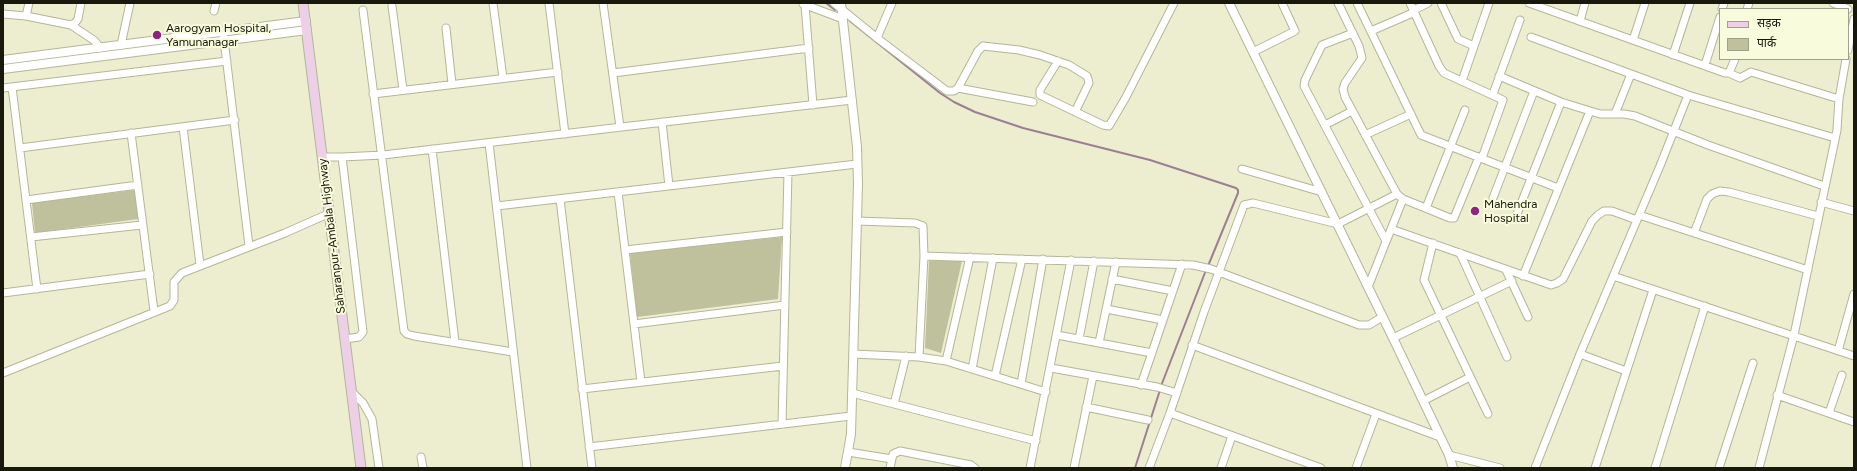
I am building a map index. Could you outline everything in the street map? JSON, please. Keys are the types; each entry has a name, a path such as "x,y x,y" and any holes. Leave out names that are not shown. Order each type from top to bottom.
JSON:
{"main road":[{"name":"Saharanpur-Ambala Highway","path":"303,3 361,468"}],"street":[{"path":"26,16 29,3"},
{"path":"71,26 78,18 81,3"},
{"path":"121,45 130,3"},
{"path":"214,11 216,3"},
{"path":"493,3 503,78"},
{"path":"549,3 565,134"},
{"path":"603,3 620,127"},
{"path":"834,3 841,6 877,38 947,91 954,91 958,88 978,51 983,46 1019,50 1058,61 1082,72 1088,79 1089,83 1075,112"},
{"path":"877,38 892,3"},
{"path":"1058,61 1039,93 1044,97 1075,112 1103,125 1109,126 1112,124 1174,3"},
{"path":"1228,3 1338,224 1449,455 1453,468"},
{"path":"1253,52 1295,31 1282,3"},
{"path":"1338,3 1353,33 1362,58 1345,83 1343,90 1352,111 1397,194 1403,199 1450,218 1454,218 1503,102 1501,98 1493,94 1448,76 1439,66 1413,8"},
{"path":"1357,3 1421,136 1558,188"},
{"path":"1371,31 1413,8 1428,3"},
{"path":"1441,3 1458,39 1474,46"},
{"path":"1462,81 1490,3"},
{"path":"1530,3 1725,73 1742,78 1751,72 1839,99"},
{"path":"1580,21 1585,3"},
{"path":"1633,40 1645,3"},
{"path":"1673,55 1690,3"},
{"path":"1833,3 1846,8"},
{"path":"813,105 803,4 843,19"},
{"path":"392,6 403,90"},
{"path":"841,6 852,100 857,164 852,416 848,452 844,468"},
{"path":"363,10 373,94 383,155 404,331 407,334 414,336 513,352"},
{"path":"3,14 26,16 71,26 95,41 100,48"},
{"path":"1849,45 1854,19"},
{"path":"1493,94 1520,20"},
{"path":"1705,65 1719,20"},
{"path":"3,60 306,21"},
{"path":"446,28 452,84"},
{"path":"3,69 307,30"},
{"path":"223,31 250,246"},
{"path":"1353,33 1322,45 1305,80 1304,86 1386,242"},
{"path":"1531,36 1688,94 1835,138"},
{"path":"613,73 808,48"},
{"path":"1729,73 1735,60"},
{"path":"1759,468 1794,335 1808,270 1835,138 1839,99 1846,60"},
{"path":"3,88 227,61"},
{"path":"373,94 558,72"},
{"path":"1615,114 1631,74"},
{"path":"1499,76 1561,102 1600,114 1635,116 1708,145 1824,186"},
{"path":"12,87 37,289"},
{"path":"958,88 1033,102"},
{"path":"1494,198 1534,91"},
{"path":"1535,468 1580,354 1638,218 1688,94"},
{"path":"323,157 383,155 852,100"},
{"path":"1517,214 1561,102"},
{"path":"1426,208 1466,110"},
{"path":"1324,125 1352,111"},
{"path":"1523,276 1590,111"},
{"path":"1365,135 1411,114"},
{"path":"20,148 235,120"},
{"path":"662,122 669,186"},
{"path":"183,127 200,265"},
{"path":"131,133 154,311"},
{"path":"489,143 527,468"},
{"path":"432,149 455,342"},
{"path":"342,157 363,332 359,337 346,339"},
{"path":"496,206 857,164"},
{"path":"1242,169 1322,192"},
{"path":"782,424 788,172"},
{"path":"26,200 138,185"},
{"path":"1694,233 1707,199 1712,194 1720,191 1818,216"},
{"path":"618,192 641,382"},
{"path":"1149,468 1170,414 1192,345 1220,273 1242,208 1248,203 1338,224 1397,194"},
{"path":"560,199 592,468"},
{"path":"1368,288 1403,199"},
{"path":"1821,202 1854,211"},
{"path":"1391,229 1551,285 1563,279 1592,221 1604,211 1612,211 1694,233 1808,270"},
{"path":"3,373 172,304 174,282 178,276 200,265 330,213"},
{"path":"857,221 919,224 923,226 924,256 919,356"},
{"path":"31,237 142,225"},
{"path":"625,250 787,232"},
{"path":"1433,243 1424,280 1488,414"},
{"path":"1460,253 1507,356"},
{"path":"924,256 1182,264 1211,269 1359,325 1369,325 1382,317"},
{"path":"946,361 970,257"},
{"path":"972,369 993,258"},
{"path":"995,376 1022,259"},
{"path":"1021,384 1043,259"},
{"path":"1030,468 1051,368 1071,260"},
{"path":"1079,339 1094,261"},
{"path":"1099,343 1116,262"},
{"path":"1141,385 1182,264"},
{"path":"1506,270 1528,317"},
{"path":"3,293 150,274"},
{"path":"1612,276 1854,356"},
{"path":"1112,279 1173,291"},
{"path":"1393,338 1512,281"},
{"path":"1595,468 1653,290"},
{"path":"1838,351 1850,321 1854,294"},
{"path":"634,324 785,305"},
{"path":"1654,468 1705,306"},
{"path":"1106,310 1163,320"},
{"path":"1057,335 1152,353"},
{"path":"1192,345 1440,437"},
{"path":"853,354 919,356 946,361 1046,392"},
{"path":"1580,354 1626,371"},
{"path":"894,404 906,356"},
{"path":"1719,468 1753,363"},
{"path":"582,389 783,366"},
{"path":"1051,368 1156,387 1177,393"},
{"path":"1829,413 1842,375"},
{"path":"1074,468 1093,376"},
{"path":"1423,400 1470,377"},
{"path":"352,392 363,403 372,419 379,468"},
{"path":"852,393 1036,441"},
{"path":"1777,396 1854,422"},
{"path":"1086,407 1148,420"},
{"path":"1170,414 1232,436 1303,465 1321,468"},
{"path":"1356,468 1376,414"},
{"path":"589,447 852,416"},
{"path":"1221,468 1232,436"},
{"path":"890,468 892,459 896,452 900,451 971,465 975,468"},
{"path":"848,452 892,459"},
{"path":"1449,455 1500,468"},
{"path":"421,457 423,468"}],"green space":[{"path":"135,190 138,219 35,233 32,203"},
{"path":"782,237 778,299 637,317 630,253"},
{"path":"929,261 962,261 941,353 925,348"}],"waterway":[{"path":"826,3 835,10"},
{"path":"850,21 940,93 954,102 975,112 1023,128 1150,160 1236,188 1238,193 1208,266"},
{"path":"1161,386 1206,270"},
{"path":"1135,468 1160,390"}],"place":[{"name":"Aarogyam Hospital, Yamunanagar","path":"157,35"},
{"name":"Mahendra Hospital","path":"1475,211"}]}
